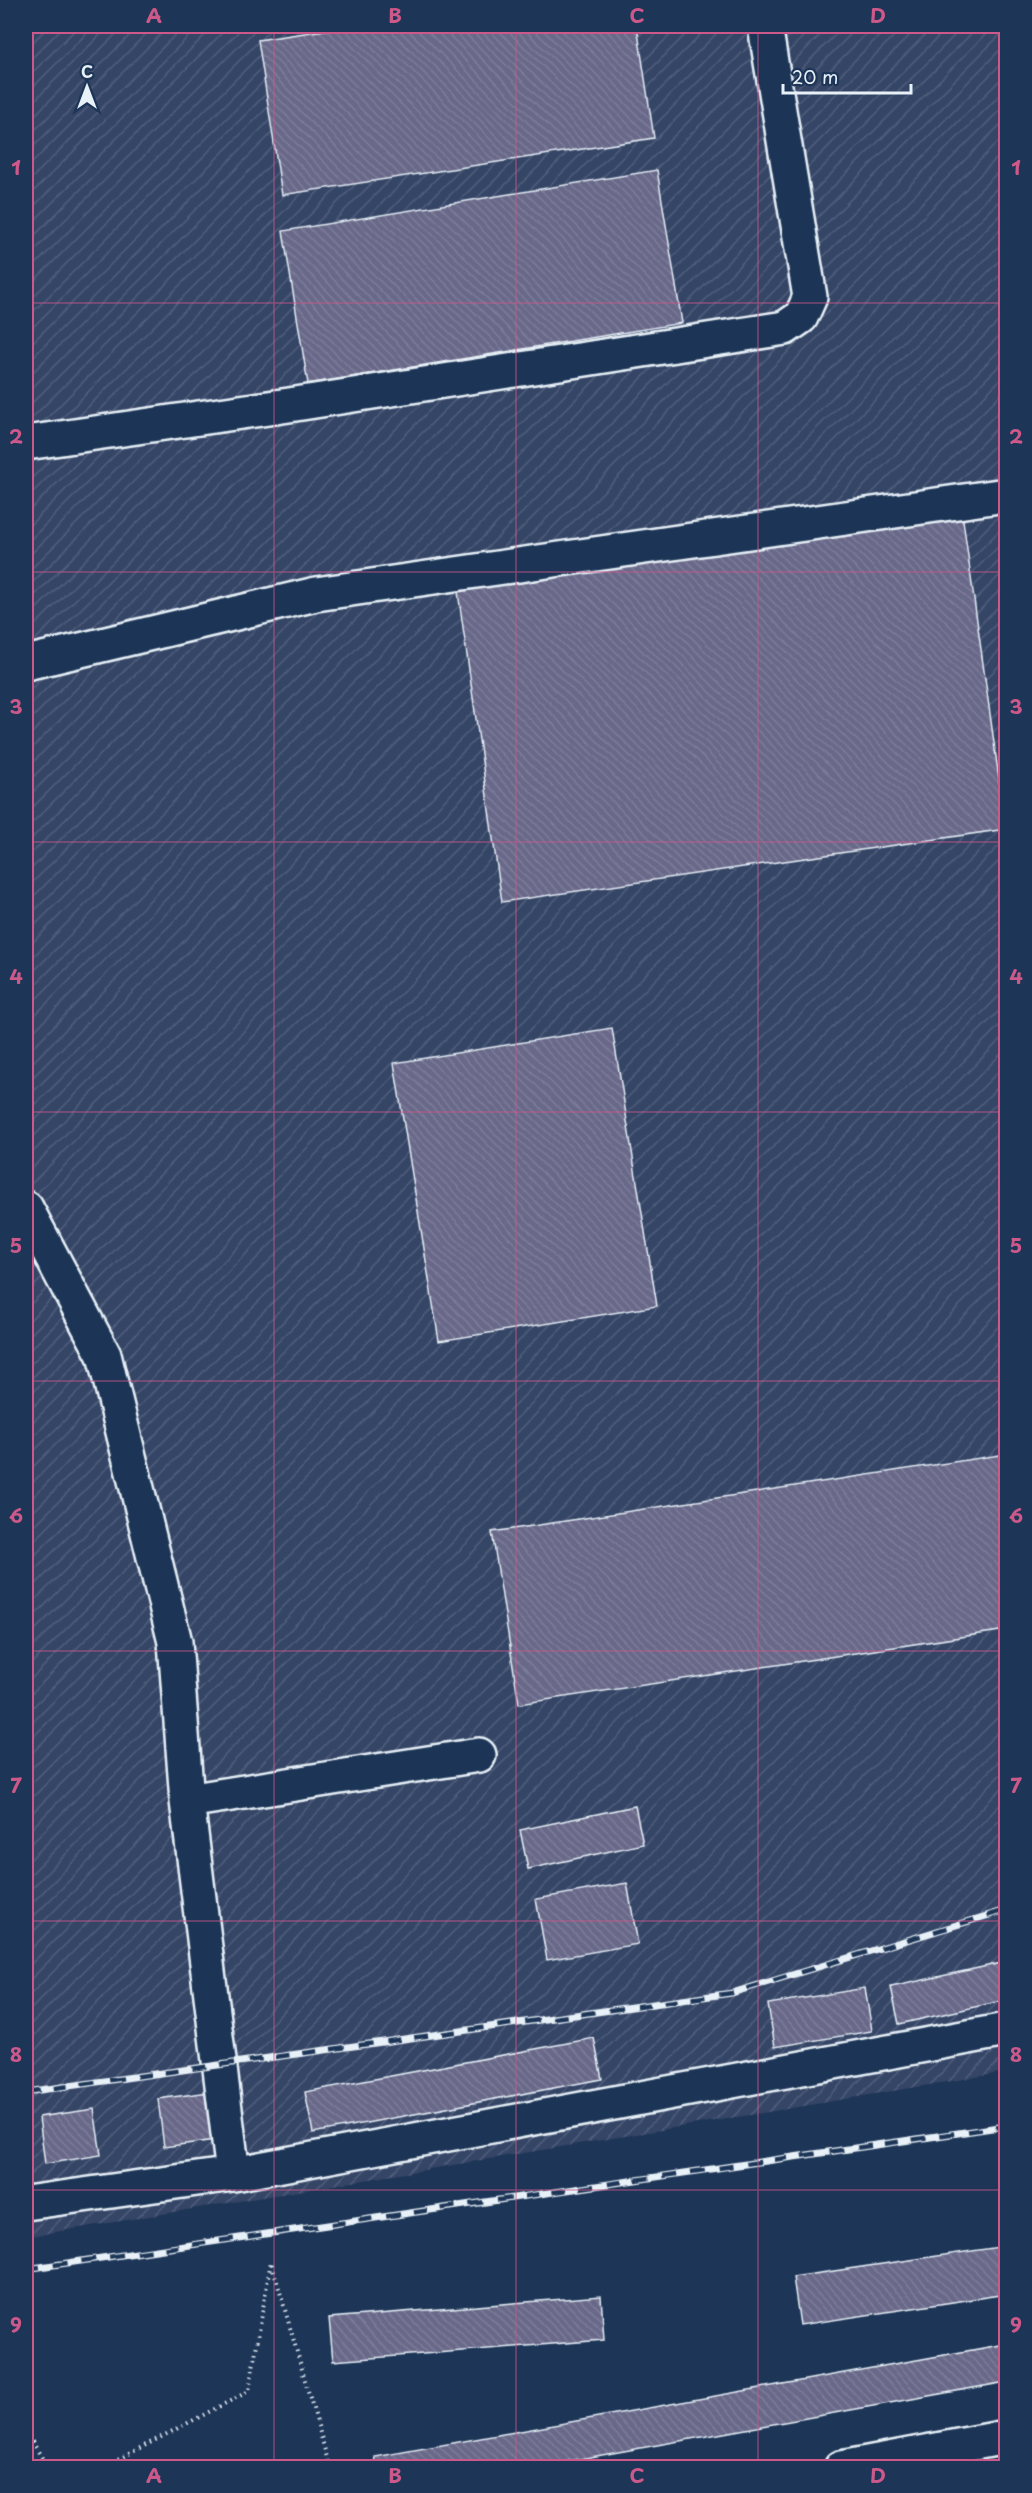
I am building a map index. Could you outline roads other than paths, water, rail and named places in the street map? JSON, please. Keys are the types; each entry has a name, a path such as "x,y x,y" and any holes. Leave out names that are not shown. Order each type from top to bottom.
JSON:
{"street":[{"path":"26,443 289,405 785,328 801,317 810,297 765,26"},
{"path":"26,663 316,594 1006,495"},
{"path":"26,1208 104,1355 175,1642 187,1800 233,2174"},
{"path":"187,1800 479,1755"},
{"path":"26,2203 233,2174 1006,2030"},
{"path":"841,2468 1006,2437"},
{"path":"951,2468 1006,2457"}],"railway":[{"path":"26,2092 732,1993 1006,1910"},
{"path":"26,2269 1006,2126"}]}
